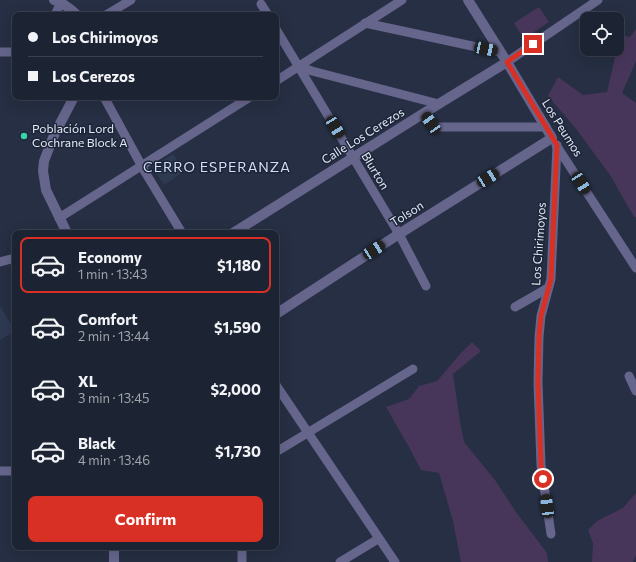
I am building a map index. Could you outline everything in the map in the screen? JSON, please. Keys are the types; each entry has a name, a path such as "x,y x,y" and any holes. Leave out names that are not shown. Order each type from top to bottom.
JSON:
{"street":[{"path":"111,12 131,0"},
{"path":"279,79 402,0"},
{"name":"Los Peumos","path":"468,0 507,62 554,142 636,268"},
{"path":"507,62 598,0"},
{"path":"56,12 58,1 74,12"},
{"path":"261,4 266,12"},
{"path":"365,23 500,52"},
{"name":"Blurton","path":"279,34 399,234 426,286"},
{"path":"0,52 12,52"},
{"name":"Calle Los Cerezos","path":"239,230 507,62"},
{"path":"298,66 438,104"},
{"path":"65,230 46,190 43,171 44,161 54,135 72,100"},
{"path":"106,100 142,166 180,230"},
{"path":"59,218 245,100"},
{"path":"424,113 431,123 437,127 546,127"},
{"name":"Tolson","path":"279,312 399,234 554,142"},
{"name":"Los Chirimoyos","path":"551,534 541,465 538,382 541,316 551,279 554,142"},
{"path":"0,262 12,259"},
{"path":"515,307 548,288"},
{"path":"279,450 413,369"},
{"path":"629,376 636,391"},
{"path":"279,389 378,539 395,562"},
{"path":"0,471 12,471"},
{"path":"340,562 378,539"},
{"path":"114,550 114,562"},
{"path":"242,550 242,562"}],"shaded area":[{"path":"539,7 549,22 524,39 514,23"},
{"path":"636,29 636,61 622,93 636,103 636,217 634,217 610,175 577,130 548,96 558,77 583,95 607,92 615,56 624,56 624,36 630,37"},
{"path":"173,154 185,171 164,185 152,167"},
{"path":"0,306 12,326 12,333 0,340"},
{"path":"472,342 481,351 453,374 464,442 495,480 516,512 547,553 548,562 461,562 453,521 439,473 421,470 386,407 409,399 419,386 437,381"},
{"path":"636,493 636,555 633,562 592,562 593,543 588,530 597,521 623,508"}],"place":[{"name":"Población Lord Cochrane Block A","path":"24,136"}],"district":[{"name":"CERRO ESPERANZA","path":"217,167"}],"route":[{"path":"533,44 507,62 557,145 551,279 541,316 539,337 538,382 541,465 543,479"}]}
